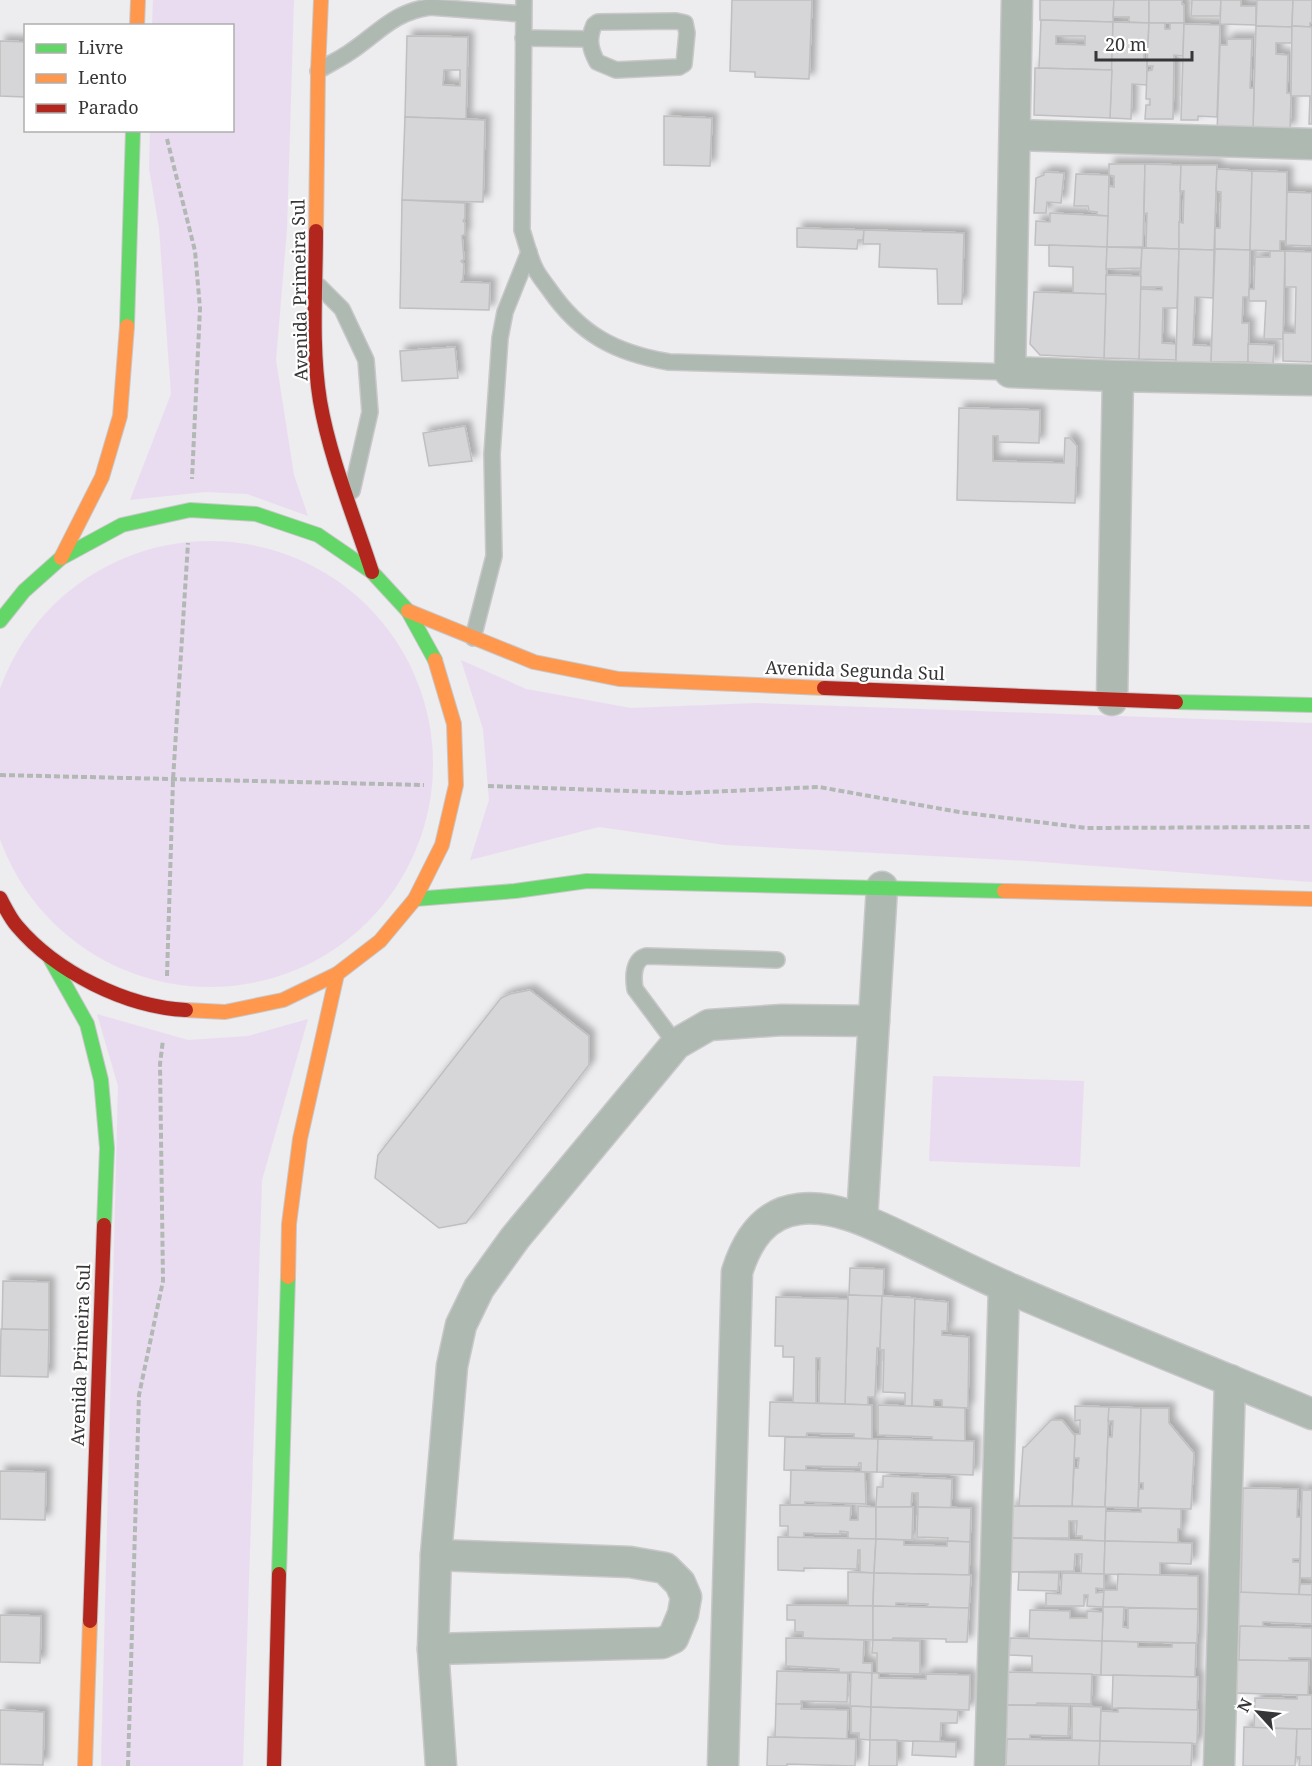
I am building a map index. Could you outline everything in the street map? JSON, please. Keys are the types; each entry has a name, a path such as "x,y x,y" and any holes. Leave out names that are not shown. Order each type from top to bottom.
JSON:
{"main road":[{"path":"137,24 138,0"},
{"name":"Avenida Primeira Sul","path":"321,0 318,70 315,358 320,401 329,441 372,572"},
{"path":"61,558 102,477 120,416 127,330 134,132"},
{"path":"0,621 24,591 61,558 122,525 190,510 256,514 318,535 372,572 408,611 438,665 454,724 456,785 442,844 415,899 380,941 337,975 283,1000 225,1012 166,1009 104,990 50,957 15,924 0,916"},
{"name":"Avenida Segunda Sul","path":"408,611 534,662 619,679 1112,700 1312,705"},
{"path":"415,899 515,891 586,881 1312,899"},
{"path":"0,898 15,924"},
{"name":"Avenida Primeira Sul","path":"50,957 87,1024 101,1080 107,1148 85,1766"},
{"path":"274,1766 289,1224 300,1139 337,975"}],"street":[{"path":"1017,0 1010,372 1312,380"},
{"path":"1014,135 1312,144"},
{"path":"1112,700 1118,376"},
{"path":"862,1219 882,887"},
{"path":"441,1766 433,1649 436,1555 452,1366 461,1325 479,1288 515,1238 676,1044 709,1025 782,1020 874,1021"},
{"path":"723,1766 737,1272 744,1250 754,1234 780,1212 801,1208 820,1209 862,1219 1004,1286 1312,1414"},
{"path":"990,1766 1004,1286"},
{"path":"1219,1766 1230,1380"},
{"path":"433,1649 662,1644 673,1638 683,1614 686,1597 680,1583 665,1568 630,1563 436,1555"}],"lane":[{"path":"318,70 348,53 399,15 414,9 524,7 522,230 534,267 580,326 606,344 640,357 669,362 1010,372"},
{"path":"676,21 685,23 687,33 684,64 674,69 616,70 597,62 589,39 594,25 598,22 676,21"},
{"path":"523,38 589,39"},
{"path":"473,638 494,556 492,454 500,338 505,312 529,252"},
{"path":"316,283 342,309 366,360 370,412 350,503"},
{"path":"676,1044 635,989 633,978 640,958 646,956 777,960"}],"path":[{"path":"128,1766 139,1395 163,1281 160,1064 166,1009 173,780 200,308 195,251 166,132"},
{"path":"0,775 456,785 684,793 819,787 959,812 1086,828 1312,827"}],"shaded area":[{"path":"153,0 294,0 287,229 276,360 294,475 308,516 247,494 205,492 130,500 171,394 159,228 149,168 150,132 234,132 234,24 152,24"},
{"path":"210,541 253,546 295,558 334,579 367,607 395,640 416,679 423,699 432,742 432,786 423,829 416,849 395,888 367,921 334,949 295,970 253,982 210,987 167,982 125,970 86,949 53,921 25,888 -1,835 -1,693 25,640 53,607 86,579 125,558 167,546"},
{"path":"461,660 526,689 631,708 757,703 1312,723 1312,882 1028,861 725,845 599,827 470,860 489,800 483,729"},
{"path":"97,1014 188,1040 248,1036 308,1019 262,1180 243,1766 101,1766 118,1086"},
{"path":"933,1076 1084,1081 1080,1167 929,1161"}],"building":[{"path":"732,0 812,0 809,79 755,77 755,72 730,71"},
{"path":"1040,0 1114,0 1113,22 1040,20"},
{"path":"1114,0 1149,0 1149,23 1129,22 1129,17 1113,17"},
{"path":"1149,0 1182,0 1184,23 1149,23"},
{"path":"1192,0 1221,0 1220,16 1191,16"},
{"path":"1221,0 1241,0 1241,6 1256,6 1256,25 1220,24"},
{"path":"1257,0 1293,0 1292,27 1256,26"},
{"path":"1293,0 1312,0 1310,27 1292,26"},
{"path":"1041,20 1113,22 1112,70 1039,68","holes":["1056,36 1085,36 1085,45 1056,44"]},
{"path":"1113,22 1149,23 1148,44 1144,44 1144,59 1147,60 1147,85 1132,84 1131,119 1110,118"},
{"path":"1149,23 1165,23 1165,29 1170,29 1170,23 1184,23 1183,56 1174,55 1173,119 1145,119 1146,105 1150,105 1150,99 1146,99 1147,71 1152,70 1153,66 1147,66"},
{"path":"1184,24 1220,25 1217,117 1198,116 1198,120 1181,120"},
{"path":"1256,26 1292,27 1292,43 1276,43 1276,54 1288,55 1287,93 1291,96 1290,129 1253,128"},
{"path":"1292,26 1312,27 1312,124 1309,124 1310,96 1291,96"},
{"path":"407,36 468,37 466,119 405,117","holes":["444,70 460,70 460,86 443,85"]},
{"path":"1227,39 1252,39 1250,88 1254,88 1253,130 1217,134 1220,45 1227,45"},
{"path":"0,41 24,42 24,97 0,96"},
{"path":"1035,68 1112,70 1110,118 1034,115"},
{"path":"664,116 712,118 710,166 664,165"},
{"path":"405,117 485,120 483,202 402,200"},
{"path":"1109,164 1145,164 1143,247 1107,247 1108,186 1114,187 1114,176 1109,175"},
{"path":"1145,164 1181,165 1179,249 1146,248"},
{"path":"1181,165 1217,165 1214,250 1179,249 1179,222 1183,223 1184,191 1180,191"},
{"path":"1217,169 1252,171 1250,250 1215,249 1215,228 1220,228 1221,192 1216,191"},
{"path":"1252,171 1287,172 1286,241 1280,241 1280,251 1250,250"},
{"path":"1044,172 1064,173 1061,203 1047,202 1046,213 1034,213 1036,178 1044,175"},
{"path":"1076,174 1109,175 1108,216 1097,215 1097,212 1089,211 1088,206 1074,206"},
{"path":"1287,192 1312,193 1312,246 1286,245"},
{"path":"402,200 465,203 463,221 465,234 462,236 464,259 461,261 464,264 461,282 490,283 489,310 400,308"},
{"path":"1050,213 1108,216 1107,247 1035,245 1036,221 1050,222"},
{"path":"797,228 864,230 863,240 858,240 857,249 797,247"},
{"path":"864,230 964,233 962,304 938,304 937,269 879,267 880,244 863,244"},
{"path":"1049,245 1107,247 1106,294 1073,293 1073,267 1049,266"},
{"path":"1107,247 1142,248 1141,268 1106,269"},
{"path":"1142,248 1179,249 1177,308 1163,308 1162,343 1176,344 1176,360 1139,359 1140,289 1162,290 1162,287 1140,287"},
{"path":"1179,249 1214,250 1213,298 1195,297 1193,345 1212,346 1211,363 1176,362"},
{"path":"1215,249 1250,250 1249,297 1243,297 1242,323 1249,323 1248,362 1211,362"},
{"path":"1270,251 1285,251 1283,339 1264,339 1266,301 1249,301 1249,289 1254,289 1255,257 1270,257"},
{"path":"1285,251 1312,252 1312,362 1283,361 1283,333 1295,333 1296,287 1285,287"},
{"path":"1106,275 1141,276 1139,359 1104,358"},
{"path":"1034,292 1106,294 1104,358 1040,355 1030,344"},
{"path":"1248,344 1274,345 1273,364 1248,362"},
{"path":"455,347 458,378 402,381 400,351"},
{"path":"959,408 1040,410 1039,443 998,442 998,436 993,436 993,461 1064,463 1065,438 1070,438 1077,446 1075,503 957,500"},
{"path":"465,426 472,461 429,466 423,433"},
{"path":"530,990 589,1036 589,1065 466,1223 439,1228 375,1178 378,1155 501,998"},
{"path":"850,1268 884,1269 883,1297 849,1295"},
{"path":"3,1281 49,1282 49,1330 2,1329"},
{"path":"848,1295 882,1296 875,1397 868,1397 868,1405 845,1404"},
{"path":"882,1296 915,1298 912,1406 905,1406 905,1393 883,1392 884,1350 880,1350"},
{"path":"776,1297 848,1299 845,1404 819,1403 820,1358 816,1358 816,1404 793,1403 794,1357 783,1357 783,1346 775,1346"},
{"path":"915,1299 948,1302 947,1331 942,1331 942,1335 969,1337 968,1408 942,1407 942,1400 934,1400 934,1407 912,1406"},
{"path":"1,1329 49,1330 48,1377 0,1376"},
{"path":"770,1402 872,1405 872,1439 854,1438 854,1434 807,1433 806,1437 769,1436"},
{"path":"878,1405 965,1408 965,1441 878,1435"},
{"path":"1075,1406 1109,1407 1105,1507 1072,1506 1074,1468 1078,1468 1079,1458 1074,1458 1075,1434 1080,1434 1080,1420 1075,1421"},
{"path":"1109,1407 1141,1408 1138,1508 1105,1507 1108,1437 1112,1437 1113,1421 1108,1421"},
{"path":"1141,1408 1169,1408 1169,1423 1194,1453 1191,1509 1138,1508 1139,1489 1143,1489 1143,1483 1139,1483"},
{"path":"1051,1420 1062,1420 1075,1436 1072,1506 1019,1506 1023,1447"},
{"path":"785,1437 878,1439 877,1472 861,1472 861,1463 858,1467 806,1466 806,1471 784,1470"},
{"path":"878,1439 974,1441 973,1475 877,1472"},
{"path":"791,1470 865,1472 866,1504 805,1502 805,1505 790,1505"},
{"path":"0,1471 46,1472 45,1520 0,1519"},
{"path":"883,1476 952,1479 951,1508 918,1507 918,1493 912,1493 911,1507 876,1507 877,1487 883,1487"},
{"path":"1243,1488 1298,1489 1297,1517 1301,1517 1300,1559 1293,1559 1293,1562 1300,1562 1299,1595 1241,1593"},
{"path":"1302,1490 1312,1490 1312,1578 1300,1578"},
{"path":"780,1505 851,1506 850,1520 858,1520 858,1506 876,1507 876,1539 848,1539 848,1532 840,1531 840,1534 804,1533 804,1538 788,1538 788,1526 780,1526"},
{"path":"1011,1506 1106,1507 1105,1541 1082,1540 1082,1536 1076,1536 1077,1521 1069,1521 1069,1538 1010,1538"},
{"path":"876,1507 913,1507 912,1540 876,1539"},
{"path":"918,1507 971,1508 970,1542 947,1541 948,1538 917,1537"},
{"path":"1141,1508 1181,1509 1178,1543 1105,1541 1106,1511 1141,1512"},
{"path":"778,1537 876,1539 874,1573 860,1572 860,1550 858,1550 857,1569 778,1570"},
{"path":"1010,1538 1105,1541 1104,1574 1081,1574 1082,1554 1075,1554 1074,1571 1009,1572"},
{"path":"876,1539 904,1540 904,1545 947,1546 947,1541 970,1542 969,1575 874,1573"},
{"path":"1105,1541 1192,1543 1191,1564 1160,1563 1160,1576 1104,1574"},
{"path":"848,1572 874,1573 873,1606 848,1606"},
{"path":"1019,1572 1059,1573 1058,1591 1018,1590"},
{"path":"874,1573 971,1575 969,1608 927,1607 928,1604 896,1603 896,1607 873,1606"},
{"path":"1062,1573 1104,1574 1104,1589 1096,1588 1096,1593 1104,1592 1103,1607 1087,1606 1088,1595 1084,1595 1084,1606 1046,1606 1046,1593 1061,1594"},
{"path":"1118,1574 1198,1576 1198,1609 1103,1607 1104,1590 1117,1590"},
{"path":"1300,1584 1312,1584 1312,1595 1299,1595"},
{"path":"1238,1592 1312,1595 1312,1624 1263,1622 1263,1627 1236,1626"},
{"path":"787,1605 873,1606 873,1640 803,1638 803,1632 795,1632 795,1620 787,1620"},
{"path":"873,1606 969,1608 967,1642 946,1642 946,1639 873,1640"},
{"path":"1103,1607 1124,1607 1123,1627 1128,1628 1128,1608 1198,1609 1197,1643 1102,1641"},
{"path":"1030,1610 1070,1611 1070,1618 1087,1618 1087,1611 1103,1612 1102,1641 1029,1639"},
{"path":"0,1615 41,1616 40,1663 0,1662"},
{"path":"1240,1626 1312,1628 1312,1658 1289,1658 1290,1661 1239,1660"},
{"path":"786,1638 864,1640 863,1663 872,1663 872,1673 786,1666"},
{"path":"1010,1638 1102,1641 1101,1675 1032,1673 1032,1656 1009,1655"},
{"path":"873,1640 920,1641 920,1674 877,1673 877,1653 872,1653"},
{"path":"1102,1641 1138,1642 1138,1647 1172,1647 1172,1643 1196,1643 1195,1677 1101,1675"},
{"path":"1236,1660 1309,1661 1308,1695 1234,1693"},
{"path":"777,1671 848,1673 847,1702 801,1701 801,1705 776,1704"},
{"path":"851,1672 872,1673 871,1707 850,1706"},
{"path":"1007,1672 1092,1674 1091,1704 1006,1705"},
{"path":"872,1673 879,1673 879,1678 926,1679 926,1674 970,1675 969,1710 871,1707"},
{"path":"1113,1675 1198,1677 1197,1710 1112,1708"},
{"path":"1297,1695 1312,1695 1312,1729 1254,1728 1255,1698 1297,1699"},
{"path":"776,1704 802,1704 801,1709 848,1710 847,1739 775,1737"},
{"path":"1006,1705 1069,1706 1068,1736 1030,1735 1030,1739 1005,1739"},
{"path":"851,1706 871,1707 870,1740 859,1739 859,1733 851,1733"},
{"path":"1072,1706 1101,1707 1100,1741 1072,1740"},
{"path":"871,1707 958,1710 957,1723 941,1723 940,1742 870,1740"},
{"path":"1118,1708 1198,1710 1197,1744 1100,1741 1101,1711 1118,1712"},
{"path":"0,1710 44,1712 43,1765 0,1764"},
{"path":"1244,1727 1297,1729 1295,1766 1243,1766"},
{"path":"1297,1729 1312,1729 1312,1766 1299,1766 1300,1757 1296,1757"},
{"path":"768,1737 856,1739 855,1766 787,1764 787,1766 767,1766"},
{"path":"1007,1739 1100,1741 1099,1766 1006,1766"},
{"path":"870,1740 897,1740 897,1766 869,1766"},
{"path":"913,1741 956,1742 956,1757 912,1755"},
{"path":"1100,1741 1192,1743 1191,1766 1099,1766"}],"traffic: fast":[{"path":"127,326 133,132"},
{"path":"0,621 24,591 61,558 122,525 190,510 256,514 318,535 372,572 408,611 435,660"},
{"path":"1176,702 1312,705"},
{"path":"415,899 515,891 587,881 1004,891"},
{"path":"50,958 87,1024 101,1080 107,1148 104,1225"},
{"path":"279,1574 288,1277"}],"traffic: slow":[{"path":"137,24 138,0"},
{"path":"316,231 321,0"},
{"path":"61,558 102,477 120,416 127,326"},
{"path":"408,611 534,662 619,679 824,688"},
{"path":"186,1010 225,1012 283,1000 337,974 380,941 415,899 442,845 456,785 454,724 435,660"},
{"path":"1004,891 1312,899"},
{"path":"288,1277 289,1224 300,1139 337,974"},
{"path":"85,1766 90,1621"}],"traffic: jam":[{"path":"316,231 315,337 320,401 336,466 372,572"},
{"path":"824,688 1176,702"},
{"path":"0,898 14,923 33,943 72,972 116,994 140,1002 186,1010"},
{"path":"90,1621 104,1225"},
{"path":"274,1766 279,1574"}]}
